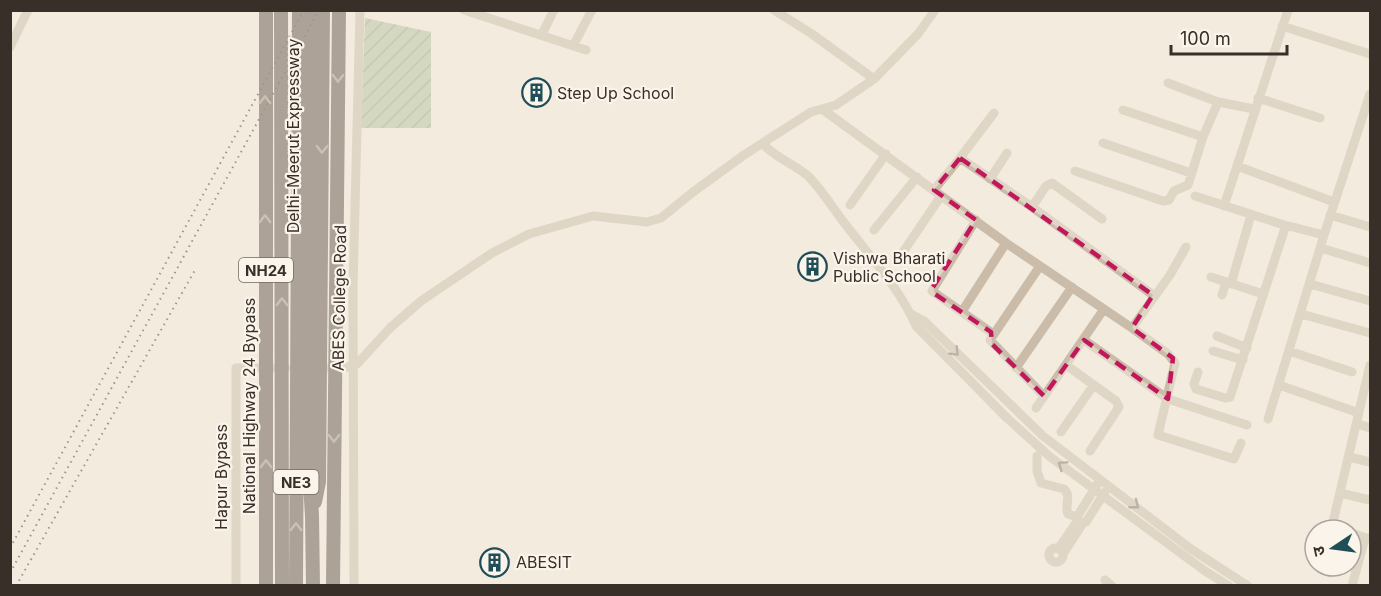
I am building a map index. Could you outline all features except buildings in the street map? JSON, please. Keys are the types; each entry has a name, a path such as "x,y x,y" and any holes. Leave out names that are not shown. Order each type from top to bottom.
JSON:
{"highway":[{"name":"National Highway 24 Bypass","path":"266,10 266,585"},
{"name":"Delhi-Meerut Expressway","path":"299,10 304,57"},
{"name":"Delhi-Meerut Expressway","path":"296,585 302,367 304,57 309,10"},
{"path":"282,585 302,367 323,49 322,10"},
{"path":"281,13 280,102 302,367"},
{"path":"333,585 339,15"},
{"name":"Delhi-Meerut Expressway","path":"302,367 312,516 313,585"}],"street":[{"path":"10,47 28,10"},
{"name":"ABES College Road","path":"354,585 353,367 360,10"},
{"path":"464,10 481,13 586,50"},
{"path":"542,34 554,10"},
{"path":"573,46 592,10"},
{"path":"774,10 812,34 874,79"},
{"path":"353,367 390,328 421,301 492,253 529,234 593,216 647,222 661,219 728,165 811,112 836,105 874,79 918,34 935,10"},
{"path":"1224,206 1288,10"},
{"path":"1282,26 1371,54"},
{"path":"1168,83 1218,102 1254,109"},
{"path":"1268,419 1334,202 1371,94"},
{"path":"1258,98 1320,118"},
{"path":"1075,171 1166,201 1175,190 1187,187 1203,137 1218,102"},
{"path":"822,109 1006,243 1173,358 1175,363 1168,399 1158,435 1234,459 1241,443"},
{"path":"1123,110 1203,137"},
{"path":"903,252 937,193 994,113"},
{"path":"1103,143 1191,172"},
{"path":"763,144 773,154 804,173 818,187 883,272 911,314 916,326 1007,418 1049,456 1223,584"},
{"path":"990,179 1007,153"},
{"path":"850,205 886,154"},
{"path":"960,158 1154,295"},
{"path":"1237,166 1334,202"},
{"path":"874,230 917,177"},
{"path":"1032,207 1046,186 1052,183 1102,219"},
{"path":"1195,196 1287,226 1324,235"},
{"path":"1222,295 1229,283 1251,215"},
{"path":"1330,215 1371,227"},
{"path":"976,220 933,287 935,294 963,310 992,333"},
{"path":"1198,372 1195,388 1228,398 1231,395 1287,226"},
{"path":"963,310 1006,243"},
{"path":"1132,328 1170,275 1186,247"},
{"path":"1321,248 1371,263"},
{"path":"1040,266 992,333 990,340 1044,396"},
{"path":"1210,277 1263,294"},
{"path":"1310,284 1371,301"},
{"path":"1016,368 1072,287"},
{"path":"1036,408 1104,309"},
{"path":"911,314 924,321 1043,436 1211,562 1248,585"},
{"path":"1301,314 1371,333"},
{"path":"1217,336 1247,348"},
{"path":"1084,340 1168,399 1247,424"},
{"path":"1213,351 1243,360"},
{"path":"1289,351 1352,372"},
{"path":"1066,365 1116,401 1119,407 1090,451"},
{"name":"Hapur Bypass","path":"236,585 236,368 353,367"},
{"path":"1334,518 1359,413 1367,398 1370,369"},
{"path":"1279,384 1359,413"},
{"path":"1061,432 1093,386"},
{"path":"1358,424 1371,428"},
{"path":"1037,456 1037,471 1041,483 1064,489 1069,498 1066,509 1068,514 1079,520"},
{"path":"1349,457 1371,462"},
{"path":"1061,551 1101,479"},
{"path":"1079,520 1110,485"},
{"path":"1340,493 1371,500"},
{"path":"1352,585 1368,538"},
{"path":"1205,571 1211,562"}],"highlighted area":[{"path":"960,158 1153,295 1132,328 1173,358 1168,399 1084,340 1044,396 992,344 991,332 935,294 933,287 976,220 934,190"}],"green space":[{"path":"365,18 431,32 431,128 361,128"}],"railway":[{"path":"10,548 304,10"},
{"path":"10,573 319,10"},
{"path":"16,586 195,270"}],"place":[{"name":"Step Up School","path":"536,93"},
{"name":"Vishwa Bharati Public School","path":"812,267"},
{"name":"ABESIT","path":"495,562"}]}
